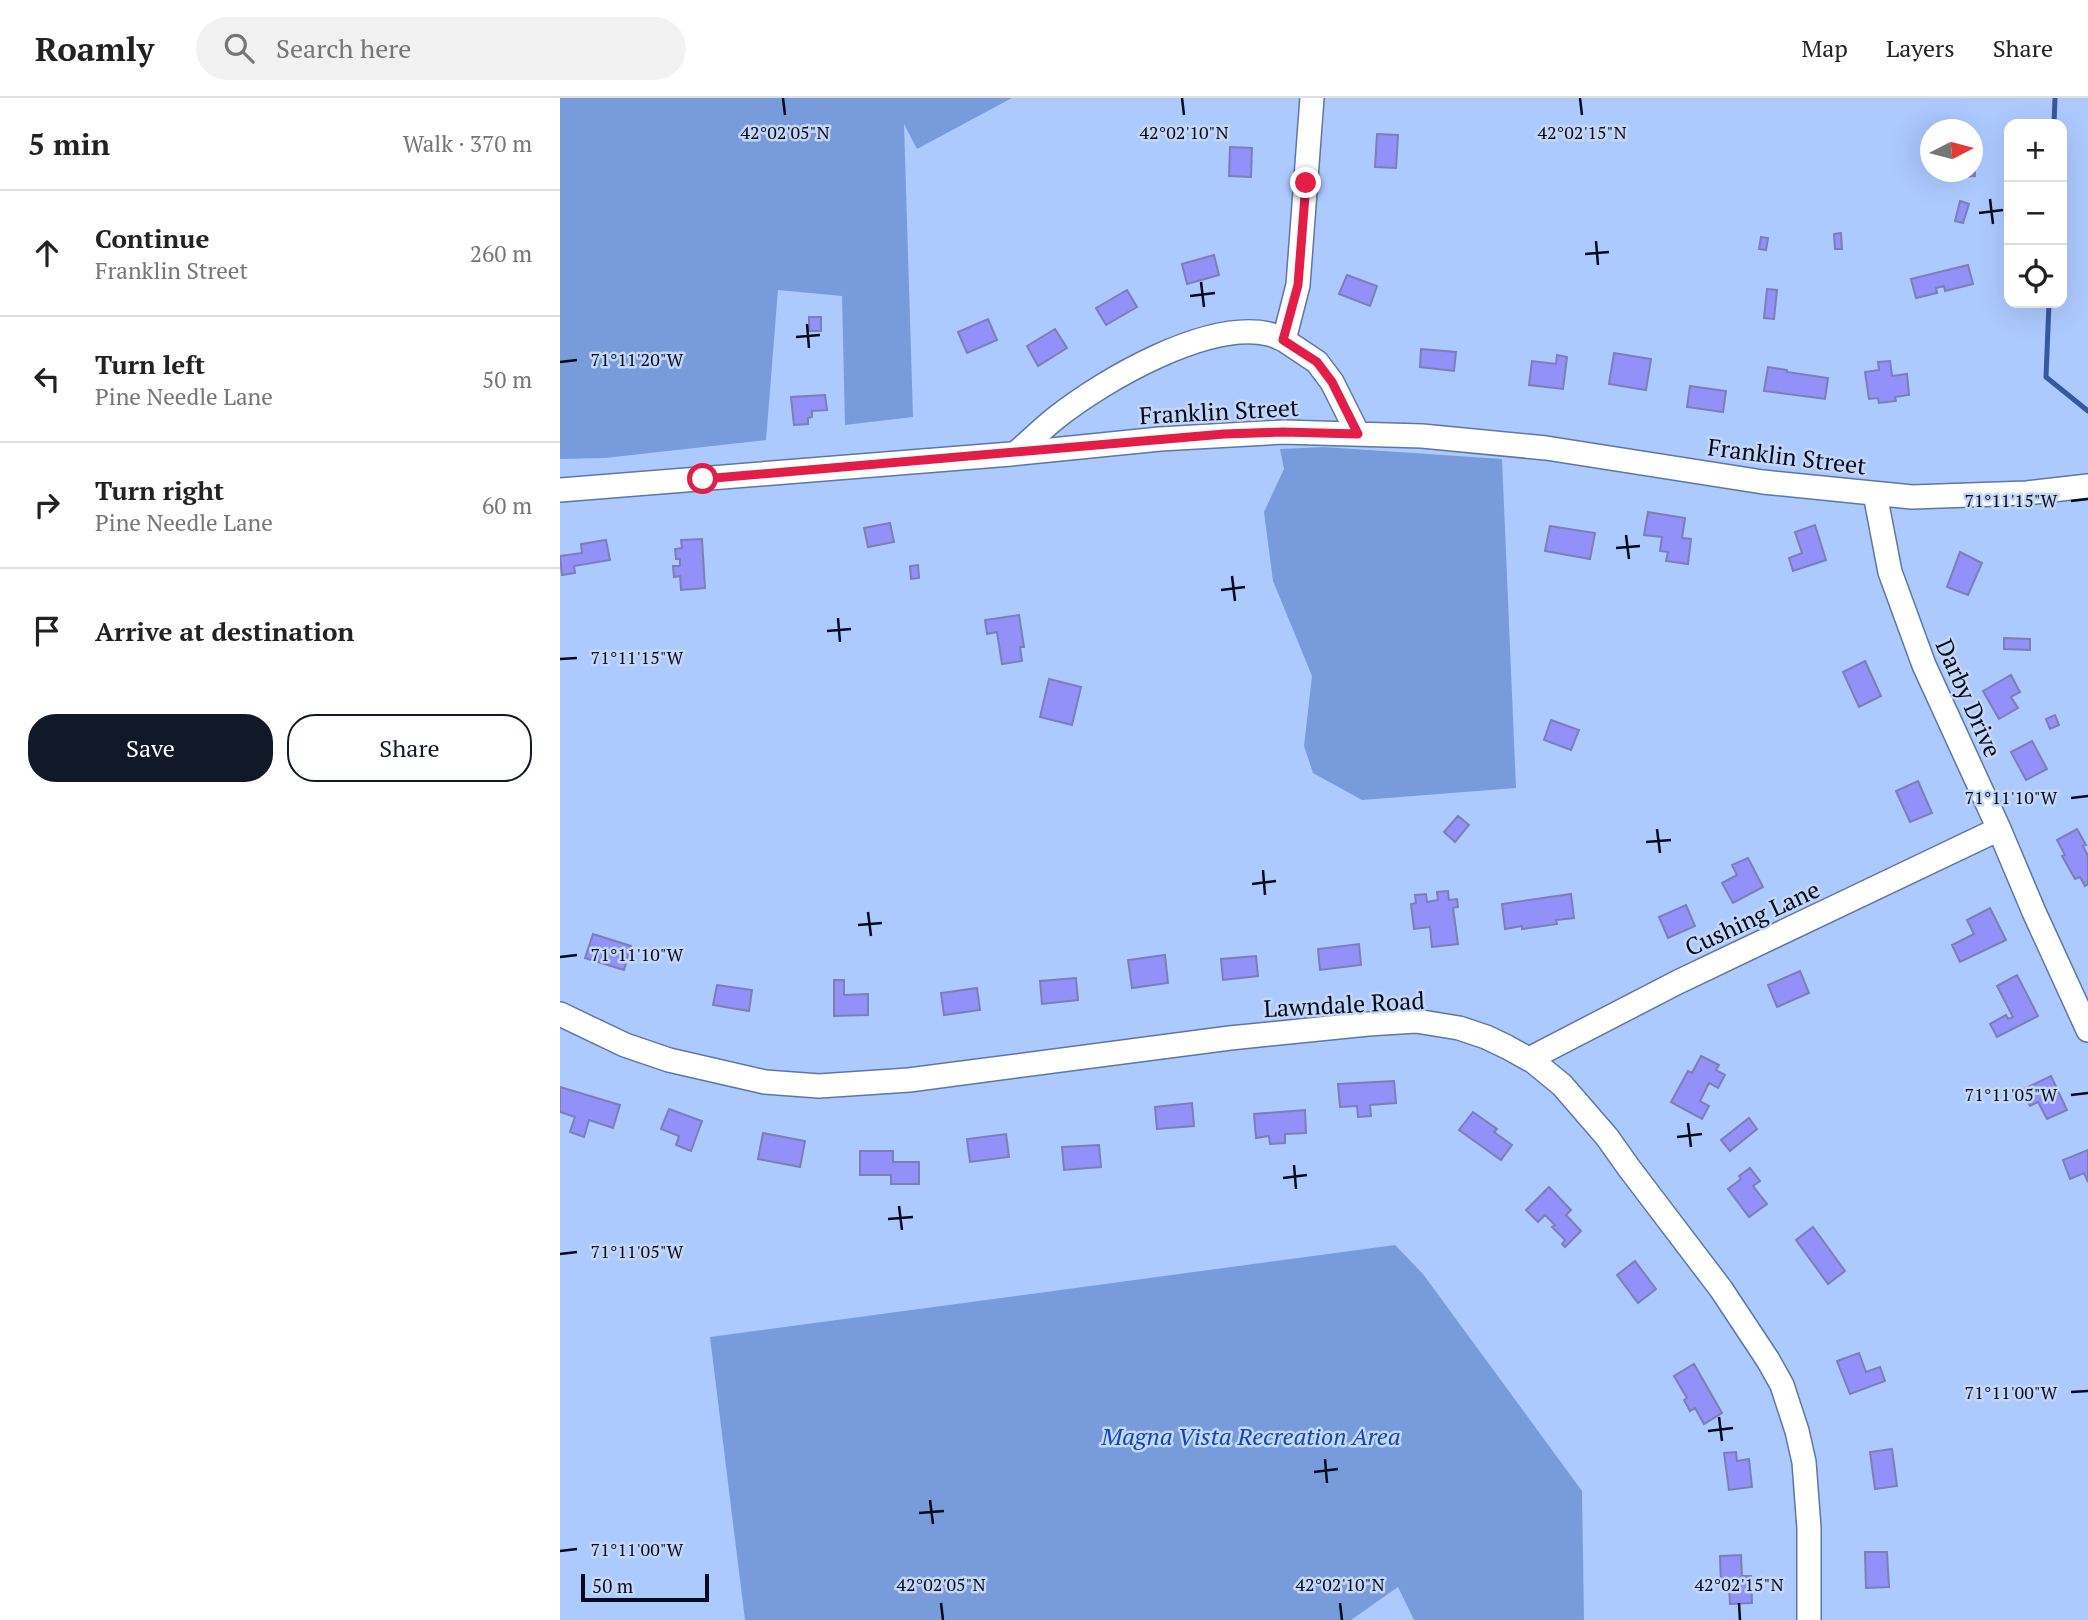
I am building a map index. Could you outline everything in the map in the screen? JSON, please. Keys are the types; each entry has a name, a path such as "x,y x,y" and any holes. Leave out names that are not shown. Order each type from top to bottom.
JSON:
{"street":[{"path":"1283,340 1298,285 1312,98"},
{"path":"1016,453 1103,384 1188,343 1222,335 1247,333 1269,334 1317,362 1332,382 1358,434"},
{"name":"Franklin Street","path":"560,490 1224,434 1283,432 1422,436 1546,448 1763,482 1912,497 2027,493 2088,485"},
{"name":"Darby Drive","path":"1875,494 1890,572 1924,665 2088,1030"},
{"name":"Cushing Lane","path":"1529,1059 1678,982 1999,829"},
{"name":"Lawndale Road","path":"560,1014 625,1045 668,1060 765,1082 819,1086 909,1080 1230,1038 1368,1024 1416,1021 1486,1037 1529,1059 1562,1085 1607,1137 1721,1289 1782,1385 1804,1462 1809,1528 1809,1620"}],"green space":[{"path":"560,98 1012,98 917,149 904,124 913,417 845,425 842,296 778,290 766,440 605,458 560,459"},
{"path":"1324,447 1502,459 1516,788 1362,800 1313,773 1304,746 1312,676 1273,581 1264,512 1284,469 1280,449"},
{"name":"Magna Vista Recreation Area","path":"1395,1245 1423,1274 1582,1491 1584,1620 1414,1620 1398,1587 1351,1620 745,1620 710,1337"}],"building":[{"path":"1377,134 1398,135 1396,168 1375,167"},
{"path":"1230,147 1252,148 1251,177 1229,176"},
{"path":"1960,201 1969,204 1963,223 1955,221"},
{"path":"1841,233 1842,249 1835,249 1834,234"},
{"path":"1761,237 1768,238 1766,250 1759,249"},
{"path":"1214,255 1219,275 1187,284 1182,264"},
{"path":"1968,265 1973,284 1945,291 1944,286 1936,288 1937,293 1916,298 1911,279"},
{"path":"1347,275 1377,286 1370,306 1339,294"},
{"path":"1767,289 1777,290 1774,319 1764,318"},
{"path":"1127,290 1137,307 1106,325 1096,308"},
{"path":"809,317 821,317 821,331 809,331"},
{"path":"988,319 997,340 967,353 958,332"},
{"path":"1055,329 1067,348 1038,366 1027,346"},
{"path":"1421,349 1456,352 1454,371 1420,367"},
{"path":"1614,353 1651,359 1646,390 1609,384"},
{"path":"1557,355 1567,357 1563,389 1529,385 1532,361 1556,364"},
{"path":"1890,361 1892,376 1907,374 1909,395 1895,397 1896,401 1879,403 1878,398 1869,399 1865,372 1879,370 1878,362"},
{"path":"1768,367 1828,378 1825,399 1764,391"},
{"path":"1690,386 1726,391 1723,412 1687,407"},
{"path":"825,395 827,410 812,411 808,424 794,425 791,397"},
{"path":"1648,512 1685,518 1682,538 1691,539 1688,564 1666,561 1668,552 1660,551 1662,537 1644,535"},
{"path":"890,523 894,542 868,547 864,528"},
{"path":"1815,525 1826,560 1793,571 1789,558 1802,553 1795,532"},
{"path":"1550,526 1595,533 1590,559 1545,551"},
{"path":"702,539 705,588 681,590 680,576 674,577 673,566 680,566 675,549 682,548 681,540"},
{"path":"606,540 610,560 574,566 575,573 562,575 560,556 582,553 581,544"},
{"path":"1960,552 1982,563 1968,595 1947,587"},
{"path":"918,565 919,578 911,579 910,566"},
{"path":"1019,615 1024,647 1020,647 1022,661 1002,664 997,632 987,634 985,620"},
{"path":"2004,638 2030,639 2030,650 2004,649"},
{"path":"1865,661 1881,696 1859,707 1843,672"},
{"path":"2011,675 2020,692 2011,697 2018,708 1999,719 1983,691"},
{"path":"1049,679 1081,687 1072,725 1040,717"},
{"path":"2055,715 2059,725 2050,729 2046,719"},
{"path":"1551,720 1579,730 1571,750 1544,740"},
{"path":"2032,741 2047,769 2026,780 2011,752"},
{"path":"1918,781 1932,813 1910,822 1896,791"},
{"path":"1458,816 1469,825 1455,842 1444,832"},
{"path":"2077,829 2086,845 2083,846 2088,856 2088,884 2085,886 2080,877 2075,879 2062,856 2065,855 2057,840"},
{"path":"1748,858 1763,887 1733,903 1722,883 1737,875 1732,865"},
{"path":"1448,891 1449,900 1457,899 1458,907 1453,908 1458,944 1432,947 1430,927 1414,929 1411,904 1416,903 1415,895 1426,894 1427,902 1438,900 1437,892"},
{"path":"1571,894 1574,918 1556,920 1557,924 1505,929 1502,904"},
{"path":"1686,905 1695,926 1668,938 1659,917"},
{"path":"1990,908 2006,940 1960,962 1952,945 1974,934 1967,920"},
{"path":"593,934 631,946 624,970 585,958"},
{"path":"1359,944 1361,965 1320,970 1318,949"},
{"path":"1165,955 1168,983 1132,988 1128,960"},
{"path":"1256,956 1258,976 1223,980 1221,959"},
{"path":"1800,971 1809,993 1777,1007 1768,985"},
{"path":"2017,975 2038,1016 1997,1037 1990,1024 2006,1015 2008,1019 2013,1017 1997,986"},
{"path":"1076,978 1078,1000 1042,1004 1040,981"},
{"path":"834,980 844,980 844,995 868,994 868,1015 834,1016"},
{"path":"717,985 752,990 749,1011 713,1005"},
{"path":"977,988 980,1010 944,1015 941,993"},
{"path":"1701,1056 1719,1065 1716,1070 1725,1075 1718,1088 1709,1083 1700,1101 1709,1106 1702,1119 1671,1102 1688,1071 1692,1073"},
{"path":"2051,1076 2067,1110 2047,1119 2038,1102 2030,1106 2022,1090"},
{"path":"1394,1081 1396,1103 1370,1105 1371,1116 1358,1117 1357,1106 1340,1107 1338,1084"},
{"path":"560,1087 620,1105 613,1128 589,1120 584,1137 570,1132 575,1117 560,1112"},
{"path":"1192,1103 1194,1126 1157,1129 1155,1107"},
{"path":"669,1109 702,1121 691,1151 676,1145 679,1136 661,1129"},
{"path":"1305,1110 1306,1133 1285,1134 1285,1143 1270,1144 1269,1136 1256,1138 1254,1114"},
{"path":"1473,1112 1497,1129 1494,1132 1512,1145 1501,1160 1459,1130"},
{"path":"1749,1118 1757,1129 1730,1151 1721,1140"},
{"path":"763,1133 805,1141 800,1167 758,1159"},
{"path":"1006,1134 1009,1157 970,1162 967,1139"},
{"path":"1099,1145 1101,1167 1064,1170 1062,1147"},
{"path":"2088,1150 2088,1182 2084,1173 2070,1179 2063,1160"},
{"path":"860,1151 893,1151 893,1162 919,1162 919,1184 891,1184 891,1175 860,1175"},
{"path":"1750,1168 1760,1181 1753,1186 1767,1204 1749,1217 1728,1189"},
{"path":"1549,1187 1571,1210 1566,1215 1581,1231 1565,1247 1562,1244 1565,1240 1545,1215 1538,1222 1526,1210"},
{"path":"1813,1227 1845,1271 1828,1284 1796,1240"},
{"path":"1635,1261 1656,1289 1638,1303 1617,1275"},
{"path":"1859,1353 1866,1372 1880,1367 1885,1381 1850,1394 1837,1361"},
{"path":"1694,1364 1722,1413 1704,1424 1695,1408 1690,1411 1684,1400 1687,1398 1674,1376"},
{"path":"1892,1449 1897,1486 1875,1489 1870,1452"},
{"path":"1736,1452 1737,1461 1749,1459 1752,1487 1729,1490 1724,1453"},
{"path":"1865,1552 1887,1552 1889,1587 1866,1588"},
{"path":"1741,1555 1742,1576 1751,1576 1752,1603 1730,1604 1729,1586 1721,1586 1720,1556"}],"waterway":[{"path":"2054,119 2055,98"},
{"path":"2049,308 2046,377 2088,411"}],"route":[{"path":"703,479 1224,434 1358,434 1332,382 1317,362 1283,340 1298,285 1306,183"}]}
